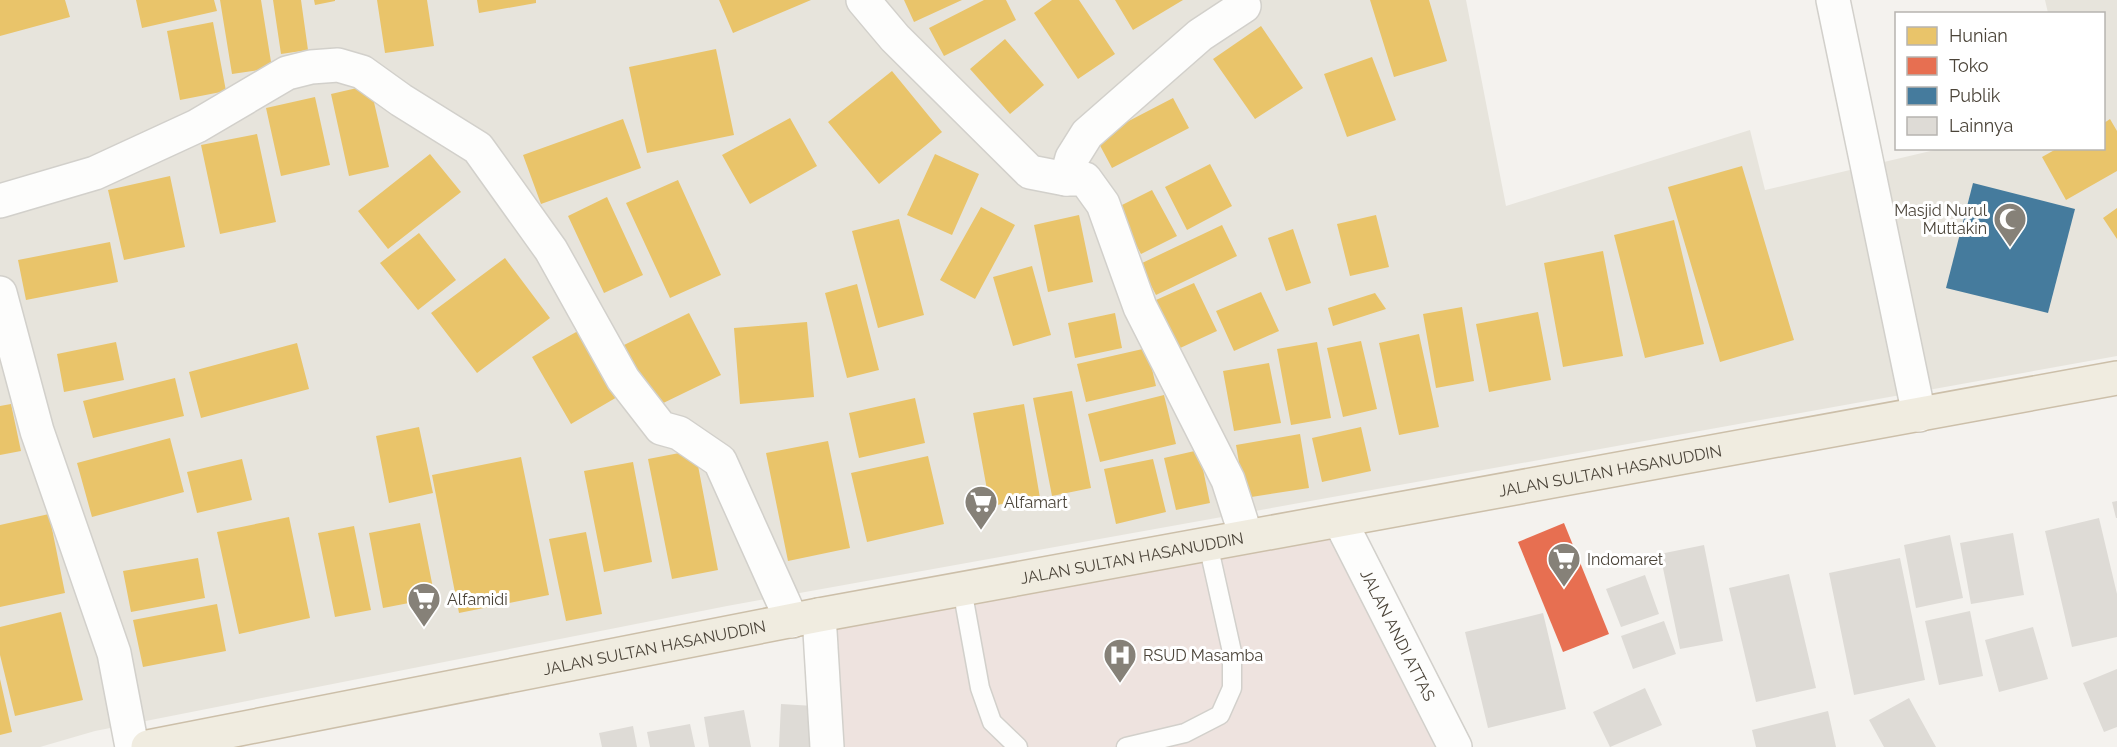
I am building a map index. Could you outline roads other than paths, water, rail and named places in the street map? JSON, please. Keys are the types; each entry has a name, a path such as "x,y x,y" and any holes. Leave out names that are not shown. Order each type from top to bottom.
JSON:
{"highway":[{"name":"JALAN SULTAN HASANUDDIN","path":"148,747 806,618 2117,378"}],"street":[{"path":"863,0 895,38 1030,172 1066,179 1085,179 1103,204 1140,307 1228,480 1246,536"},
{"path":"1833,0 1919,415"},
{"path":"1066,179 1072,158 1087,134 1200,35 1244,6"},
{"path":"0,201 94,173 197,126 287,74 311,67 338,65 362,72 401,100 478,148 550,250 623,379 661,428 679,433 720,461 806,618 827,747"},
{"path":"0,293 37,431 114,653 132,747"},
{"name":"JALAN ANDI ATTAS","path":"1340,521 1455,747"}],"lane":[{"path":"1126,747 1185,733 1220,715 1232,688 1232,652 1208,544"},
{"path":"962,589 980,688 992,722 1018,747"}],"place":[{"name":"Masjid Nurul Muttakin","path":"2010,248"},
{"name":"Alfamart","path":"981,531"},
{"name":"Indomaret","path":"1564,588"},
{"name":"Alfamidi","path":"424,628"},
{"name":"RSUD Masamba","path":"1120,684"}]}
